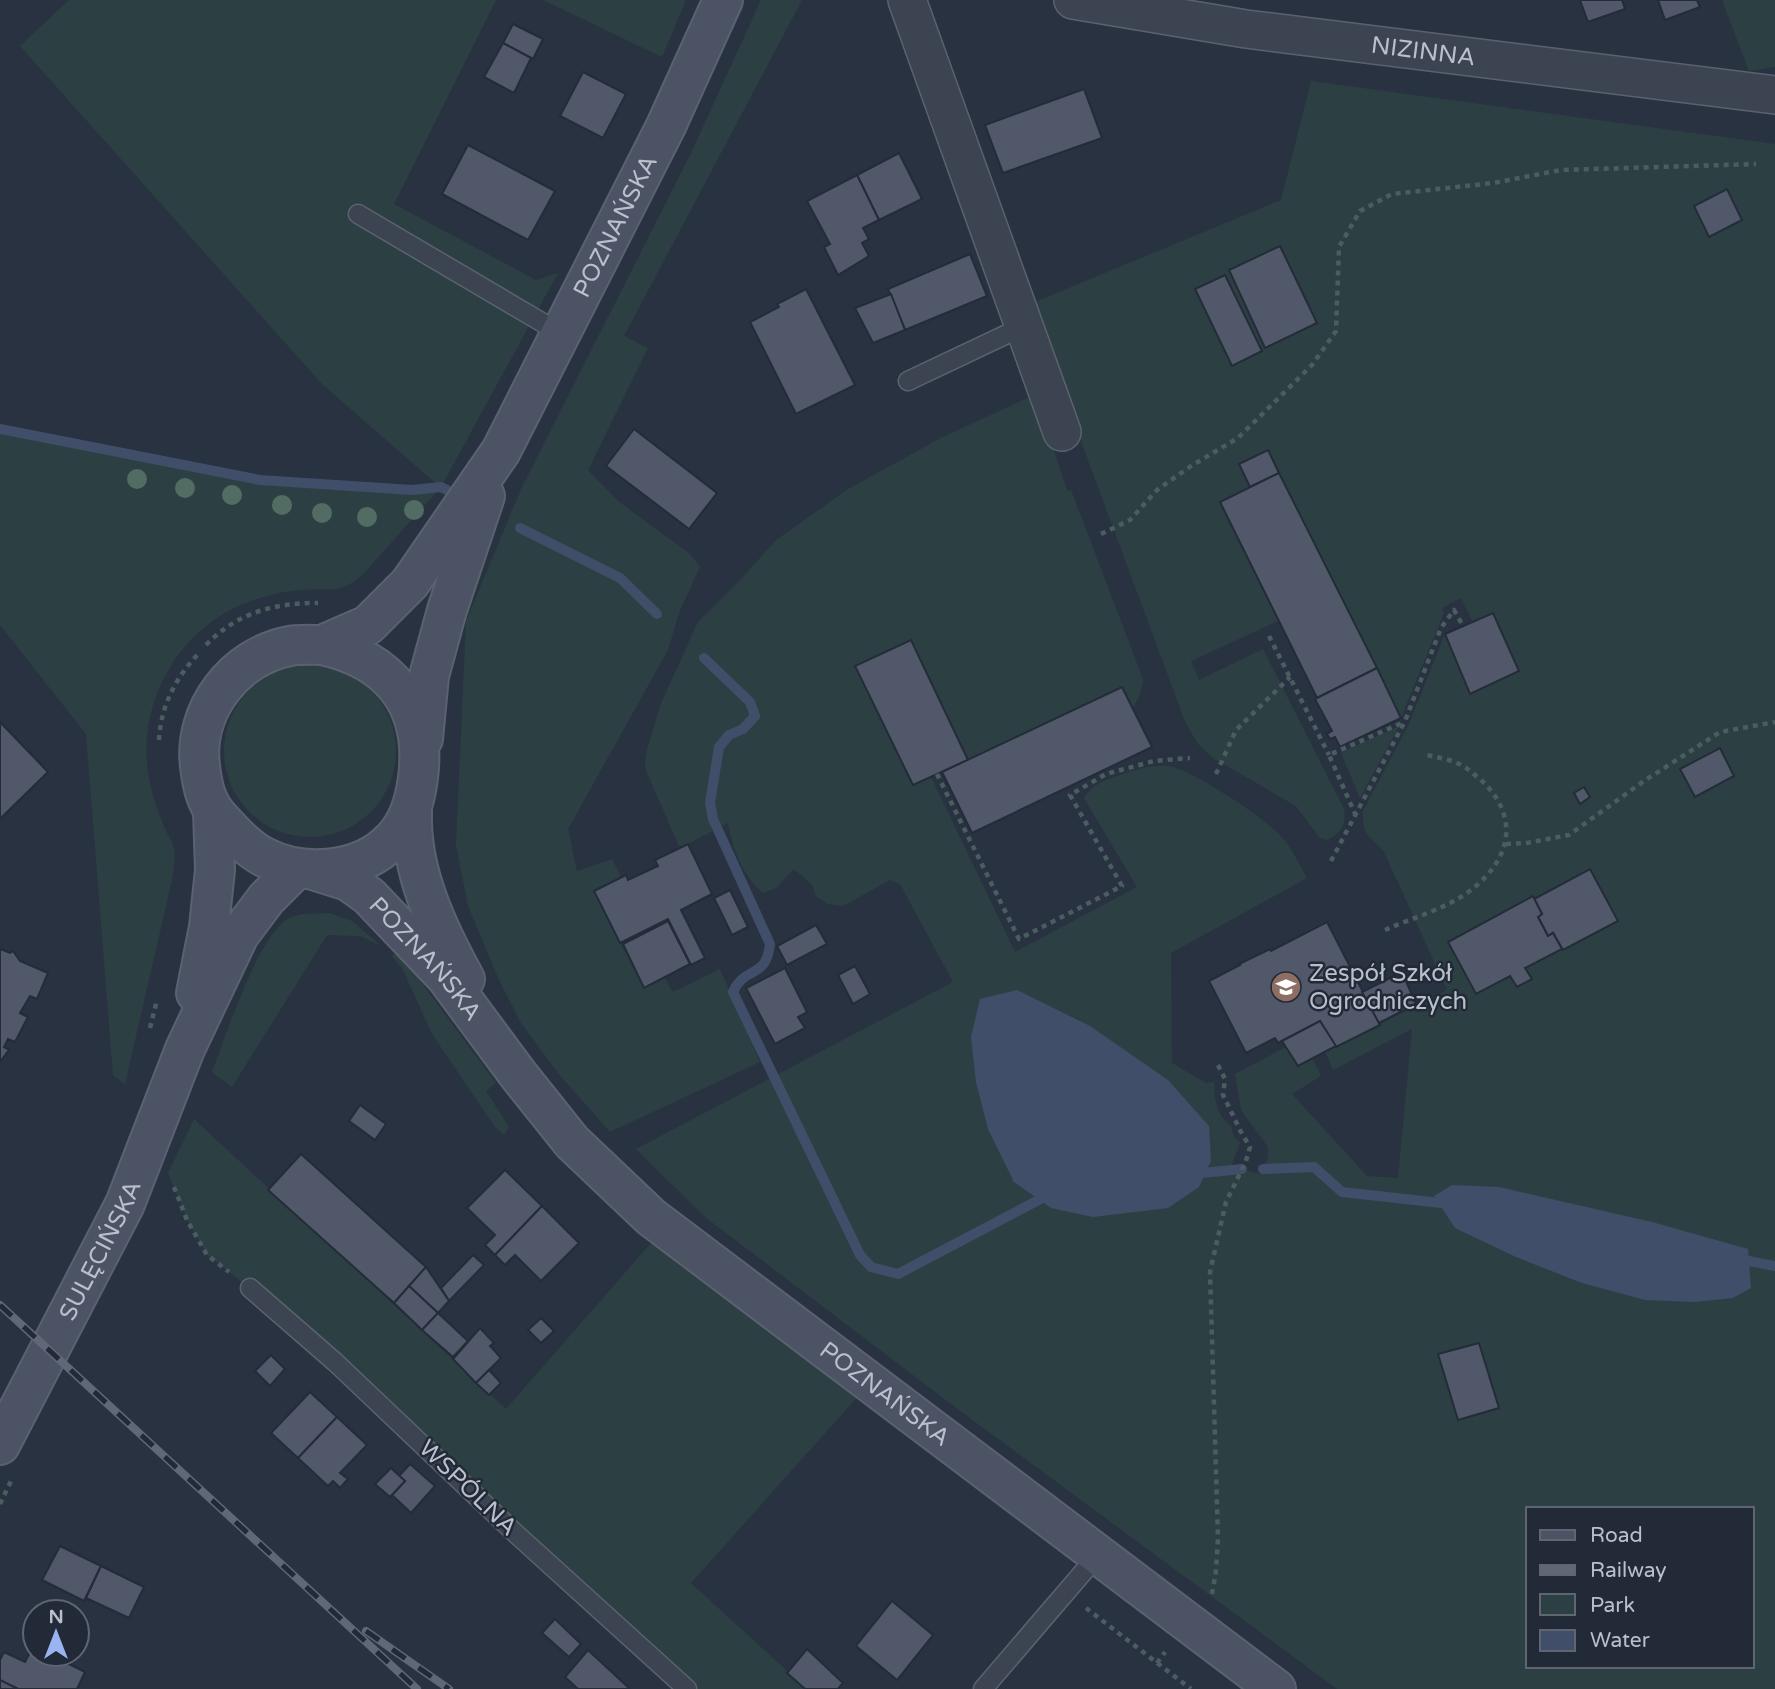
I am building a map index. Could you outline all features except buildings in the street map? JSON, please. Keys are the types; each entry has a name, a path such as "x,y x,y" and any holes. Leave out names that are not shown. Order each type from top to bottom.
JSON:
{"main road":[{"name":"POZNAŃSKA","path":"322,645 368,625 410,583 500,452 666,126 723,0"},
{"name":"POZNAŃSKA","path":"421,755 429,676 443,623 500,452"},
{"path":"322,645 346,650 378,667 394,682 410,708 418,729 421,755 412,812 392,841 369,857 340,867 305,869 264,857 237,836 213,811 202,783 199,755 206,715 220,689 242,668 261,655 290,646 322,645"},
{"name":"SULĘCIŃSKA","path":"185,1049 209,927 215,870 213,811"},
{"name":"POZNAŃSKA","path":"412,812 414,860 431,906 454,959 517,1073"},
{"name":"POZNAŃSKA","path":"305,869 348,881 369,896 446,977 572,1142 651,1217 1276,1689"},
{"name":"SULĘCIŃSKA","path":"0,1445 125,1205 185,1049 239,934 266,899 305,869"}],"street":[{"path":"907,0 1062,432"},
{"name":"NIZINNA","path":"1073,0 1250,14 1775,95"}],"lane":[{"path":"358,214 560,332"},
{"path":"908,381 1024,326"},
{"name":"WSPÓLNA","path":"250,1288 335,1362 515,1533 687,1689"},
{"path":"983,1689 1097,1556"}],"path":[{"path":"1101,534 1130,520 1157,490 1238,438 1312,365 1336,331 1339,247 1360,211 1392,194 1493,183 1561,170 1756,164"},
{"path":"1331,861 1405,721 1441,628 1454,610 1463,626"},
{"path":"1269,636 1329,755 1356,816"},
{"path":"1216,774 1236,730 1290,677"},
{"path":"1329,755 1405,721"},
{"path":"1506,844 1569,835 1644,780 1720,732 1775,722"},
{"path":"1385,930 1475,888 1492,872 1501,859 1506,844 1506,817 1500,801 1486,785 1466,767 1427,755"},
{"path":"937,774 1019,940 1122,887 1070,795 1106,774 1154,761 1190,758"},
{"path":"1208,1602 1215,1581 1218,1538 1210,1272 1226,1202 1250,1147 1223,1095 1225,1079 1216,1061"},
{"path":"173,1185 187,1220 207,1255 250,1288"},
{"path":"1066,1592 1191,1689"}],"green space":[{"path":"69,0 496,0 394,204 536,280 558,273 441,487 365,572 342,587 277,594 254,600 227,612 204,628 184,648 168,672 156,698 149,725 147,754 151,789 175,856 172,880 125,1084 113,1075 86,734 0,625 0,429 260,480 412,490 440,487 322,384 20,46"},
{"path":"543,0 686,0 662,57"},
{"path":"761,0 802,0 624,336 648,348 588,470 618,501 690,554 700,567 679,613 668,650 568,829 577,871 612,859 621,877 594,891 643,987 664,977 673,992 720,969 760,1062 610,1132 558,1073 521,1023 499,980 468,906 456,845 466,621 522,487 691,153"},
{"path":"1722,0 1775,0 1775,67 1749,71"},
{"path":"1311,81 1775,144 1775,1689 1337,1689 959,1410 705,1217 636,1149 953,982 900,884 890,880 843,906 827,904 816,896 812,885 794,869 776,888 763,893 749,878 740,861 728,823 680,848 646,771 645,763 661,703 698,622 776,540 848,489 941,438 1036,394 1067,491 1071,490 1143,679 1141,691 1132,708 1121,687 968,760 911,640 931,777 1015,952 1137,887 1084,798 1104,781 1146,768 1173,767 1198,778 1232,799 1277,832 1307,878 1171,953 1172,1063 1206,1083 1214,1082 1219,1112 1240,1143 1231,1167 1260,1174 1268,1158 1268,1147 1241,1110 1235,1074 1286,1047 1312,1058 1321,1076 1292,1094 1367,1176 1398,1178 1412,1029 1333,1070 1325,1052 1447,990 1384,852 1366,831 1363,811 1409,724 1445,634 1470,693 1519,671 1493,613 1473,622 1461,598 1442,608 1444,613 1401,718 1267,450 1239,464 1250,487 1220,502 1278,621 1191,661 1199,680 1263,649 1344,809 1342,828 1327,840 1319,837 1296,806 1213,758 1198,744 1186,724 1030,304 1281,200"},
{"path":"310,665 343,672 371,690 389,718 396,751 389,784 371,812 343,830 310,837 277,830 249,812 231,784 224,751 231,718 249,690 277,672"},
{"path":"1399,726 1360,798 1341,753"},
{"path":"329,913 352,921 381,946 360,936 327,935 232,1087 212,1072 243,990 264,948 275,931 291,917"},
{"path":"398,951 496,1083 486,1091 509,1127 504,1135 495,1127 432,1034 402,968 392,956"},
{"path":"194,1119 506,1409 664,1228 869,1384 691,1583 807,1689 687,1689 250,1288 207,1255 187,1220 168,1173"}],"water":[{"path":"1017,990 1090,1026 1168,1080 1209,1126 1211,1161 1199,1187 1168,1208 1093,1217 1051,1208 1014,1182 988,1129 976,1082 971,1037 980,999"},
{"path":"1452,1185 1499,1187 1652,1222 1748,1249 1751,1288 1733,1298 1694,1302 1645,1300 1582,1283 1516,1257 1455,1228 1434,1196"}],"waterway":[{"path":"0,429 260,480 412,490 441,487 447,490"},
{"path":"520,528 620,578 657,614"},
{"path":"704,658 750,702 755,716 743,729 729,735 719,747 710,803 713,819 770,944 764,963 743,978 733,992 860,1255 871,1267 898,1274 1052,1193"},
{"path":"1263,1169 1314,1167 1342,1192 1450,1204"},
{"path":"1192,1174 1242,1169"},
{"path":"1738,1259 1775,1266"}],"railway":[{"path":"0,1305 417,1689"},
{"path":"366,1631 449,1689"}],"place":[{"name":"Zespół Szkół Ogrodniczych","path":"1286,987"}]}
